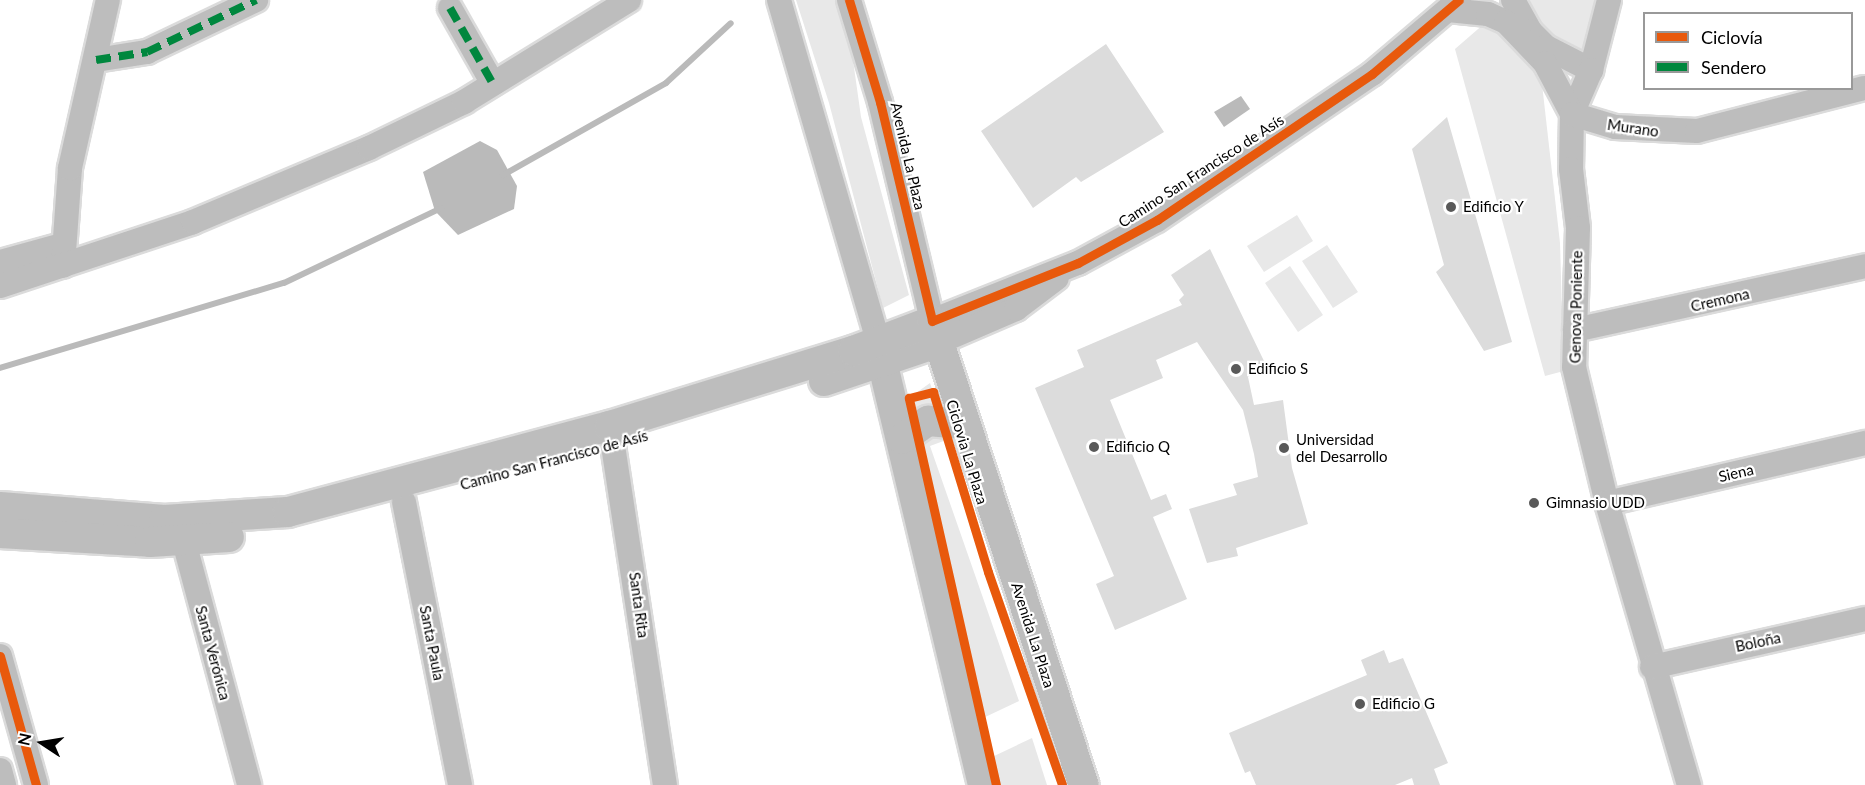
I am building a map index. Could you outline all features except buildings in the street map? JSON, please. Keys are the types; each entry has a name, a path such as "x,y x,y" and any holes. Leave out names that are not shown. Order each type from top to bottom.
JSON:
{"main road":[{"name":"Camino San Francisco de Asís","path":"0,533 292,530 404,502 880,352 934,332"},
{"name":"Avenida La Plaza","path":"934,332 1084,785"},
{"path":"880,352 983,785"},
{"path":"902,439 928,421 963,424"},
{"name":"Camino San Francisco de Asís","path":"0,507 180,531 288,512 613,435"}],"street":[{"path":"62,256 75,139 96,60 108,0"},
{"path":"96,60 147,52 256,0"},
{"path":"0,286 62,256 253,198 404,132 493,84 629,0"},
{"path":"779,0 880,352"},
{"name":"Avenida La Plaza","path":"849,0 880,102 934,332"},
{"path":"1513,0 1530,31 1546,47 1591,70"},
{"name":"Genova Poniente","path":"1610,0 1591,70 1572,114 1571,169 1578,228 1575,330 1578,392 1652,667 1689,785"},
{"path":"1453,5 1488,14 1519,33 1545,63 1572,114"},
{"name":"Camino San Francisco de Asís","path":"934,332 1078,262 1157,220 1265,150 1372,74 1453,5"},
{"path":"450,8 493,84"},
{"name":"Murano","path":"1572,114 1636,131 1697,131 1865,88"},
{"path":"0,262 62,256"},
{"name":"Cremona","path":"1575,330 1865,266"},
{"name":"Santa Rita","path":"613,435 664,785"},
{"name":"Siena","path":"1607,503 1865,443"},
{"name":"Santa Paula","path":"404,502 460,785"},
{"name":"Santa Verónica","path":"180,531 249,785"},
{"name":"Boloña","path":"1652,667 1865,619"},
{"path":"0,656 36,785"},
{"path":"0,770 4,785"}],"shaded area":[{"path":"796,0 836,0 851,46 861,117 909,295 883,308 829,103"},
{"path":"1520,0 1599,0 1581,55 1549,40"},
{"path":"1485,23 1515,40 1542,84 1560,243 1562,312 1560,372 1545,376 1455,49"},
{"path":"1241,96 1250,109 1224,127 1214,112"},
{"path":"480,141 497,150 517,186 514,209 458,235 435,211 423,172"},
{"path":"1297,215 1313,241 1264,272 1247,246"},
{"path":"1327,245 1358,292 1333,308 1302,261"},
{"path":"1290,266 1323,315 1298,332 1265,283"},
{"path":"930,383 949,439 930,446 1019,701 981,719 909,398"},
{"path":"1032,738 1047,785 995,785 992,757"}],"waterway":[{"path":"503,175 666,83 731,23"},
{"path":"0,368 284,283 441,208"}],"marked path":[{"path":"96,60 147,52 256,0"},
{"path":"450,8 493,84"}],"cycle path":[{"path":"849,0 880,102 932,321 1078,263 1157,220 1372,74 1459,0"},
{"name":"Ciclovia La Plaza","path":"996,785 909,398 933,392 988,572 1062,785"},
{"path":"0,656 36,785"}],"place":[{"name":"Edificio Y","path":"1451,207"},
{"name":"Edificio S","path":"1236,369"},
{"name":"Edificio Q","path":"1094,447"},
{"name":"Universidad del Desarrollo","path":"1284,448"},
{"name":"Gimnasio UDD","path":"1534,503"},
{"name":"Edificio G","path":"1360,704"}]}
